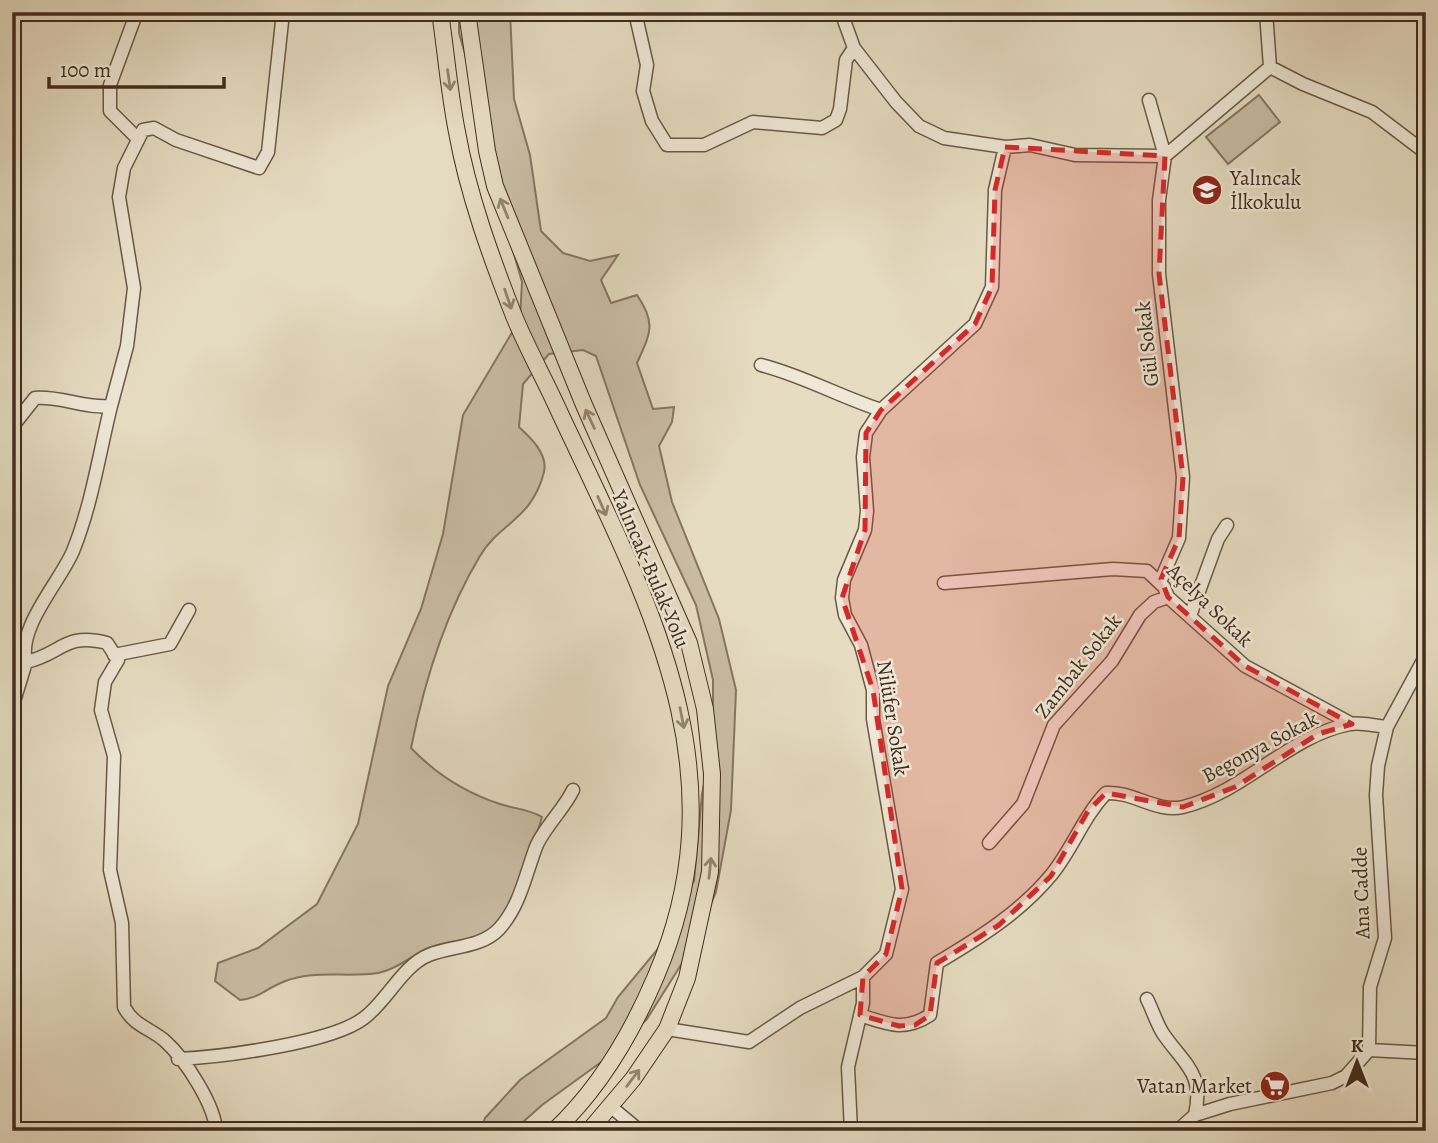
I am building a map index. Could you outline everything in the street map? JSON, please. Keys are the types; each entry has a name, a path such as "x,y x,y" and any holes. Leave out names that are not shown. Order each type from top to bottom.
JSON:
{"main road":[{"name":"Yalıncak-Bulak Yolu","path":"440,12 457,132 484,229 515,318 668,659 684,730 690,778 692,820 682,897 667,950 639,1016 616,1057 554,1131"},
{"name":"Yalıncak-Bulak Yolu","path":"467,12 486,151 495,186 584,405 689,643 705,709 714,817 710,873 687,978 667,1028 589,1131"}],"street":[{"path":"134,12 135,17 110,85 110,111 138,139"},
{"path":"12,708 38,608 72,553 93,491 127,346 134,288 119,197 124,168 143,130 155,128 176,140 259,168 268,152 284,12"},
{"path":"635,12 647,65 643,91 652,121 667,145 704,145 753,122 822,128 836,120 841,109 846,60 854,48"},
{"path":"841,12 854,48 896,102 919,125 944,138 1005,147 1030,145 1075,155 1165,156 1270,67"},
{"path":"1266,12 1270,67"},
{"path":"1270,67 1372,113 1426,153"},
{"name":"Gül Sokak","path":"1149,100 1165,156 1159,200 1159,274 1183,477 1179,538 1160,582"},
{"name":"Nilüfer Sokak","path":"863,977 886,954 902,889 873,719 873,690 862,645 845,615 842,598 844,580 865,530 867,511 863,457 866,433 881,410 975,324 992,287 995,190 1005,147"},
{"path":"761,366 799,375 843,397 881,410"},
{"path":"12,427 35,398 71,400 94,408 111,406"},
{"path":"1190,616 1217,539 1227,525"},
{"name":"Açelya Sokak","path":"944,583 1113,569 1147,571 1160,582 1168,597 1245,666 1352,724"},
{"name":"Zambak Sokak","path":"989,843 1023,804 1054,725 1112,661 1140,615 1154,602 1168,597"},
{"path":"114,655 170,644 189,610"},
{"path":"26,662 39,659 70,640 89,638 107,643 118,660 105,682 101,710 114,756 110,870 122,923 124,1007 130,1019 165,1041 212,1104 216,1131"},
{"name":"Ana Cadde","path":"1369,1050 1370,987 1385,938 1376,795 1378,766 1387,727 1426,655"},
{"name":"Begonya Sokak","path":"860,1015 900,1026 915,1025 930,1015 937,963 999,925 1051,876 1070,850 1088,811 1106,793 1122,792 1158,806 1183,807 1235,787 1318,734 1352,724 1387,727"},
{"path":"178,1059 225,1057 349,1028 367,1016 427,955 475,943 497,931 513,911 531,867 536,846 563,810 573,790"},
{"path":"667,1028 749,1042 800,1009 863,977"},
{"path":"851,1131 848,1067 860,1015 863,977"},
{"path":"1147,999 1163,1034 1196,1078 1200,1095 1195,1115"},
{"path":"1177,1131 1195,1115 1230,1104 1332,1083 1346,1076 1369,1050 1426,1053"},
{"path":"610,1106 640,1131"}],"highlighted area":[{"path":"1005,147 1165,156 1159,274 1183,477 1179,538 1161,579 1168,597 1245,666 1352,724 1318,734 1235,787 1183,807 1106,793 1088,811 1051,876 999,925 937,963 930,1015 915,1025 899,1026 860,1015 863,977 886,954 902,889 873,690 842,598 865,530 866,433 881,410 975,324 992,287 995,190"}],"shaded area":[{"path":"459,12 510,12 514,99 530,155 541,231 563,253 590,261 618,255 601,280 611,303 637,295 647,314 648,336 637,363 653,409 674,407 672,422 659,446 672,502 719,619 736,690 731,810 716,892 694,944 647,1019 604,1060 542,1105 513,1131 480,1131 485,1118 520,1080 606,1018 618,997 657,950 694,881 702,794 713,742 713,680 696,605 640,485 596,356 583,350 549,354 523,384 519,427 541,453 544,472 532,501 488,545 456,601 429,674 411,748 441,774 463,788 487,800 542,817 523,877 509,907 501,919 485,933 426,949 378,973 294,978 253,997 240,1000 215,981 218,963 258,948 317,904 358,824 388,686 421,609 443,534 463,415 520,319 522,282 488,164 484,119 459,33"},
{"path":"1259,95 1280,122 1228,164 1206,137"}],"place":[{"name":"Yalıncak İlkokulu","path":"1207,190"},
{"name":"Vatan Market","path":"1275,1086"}]}
